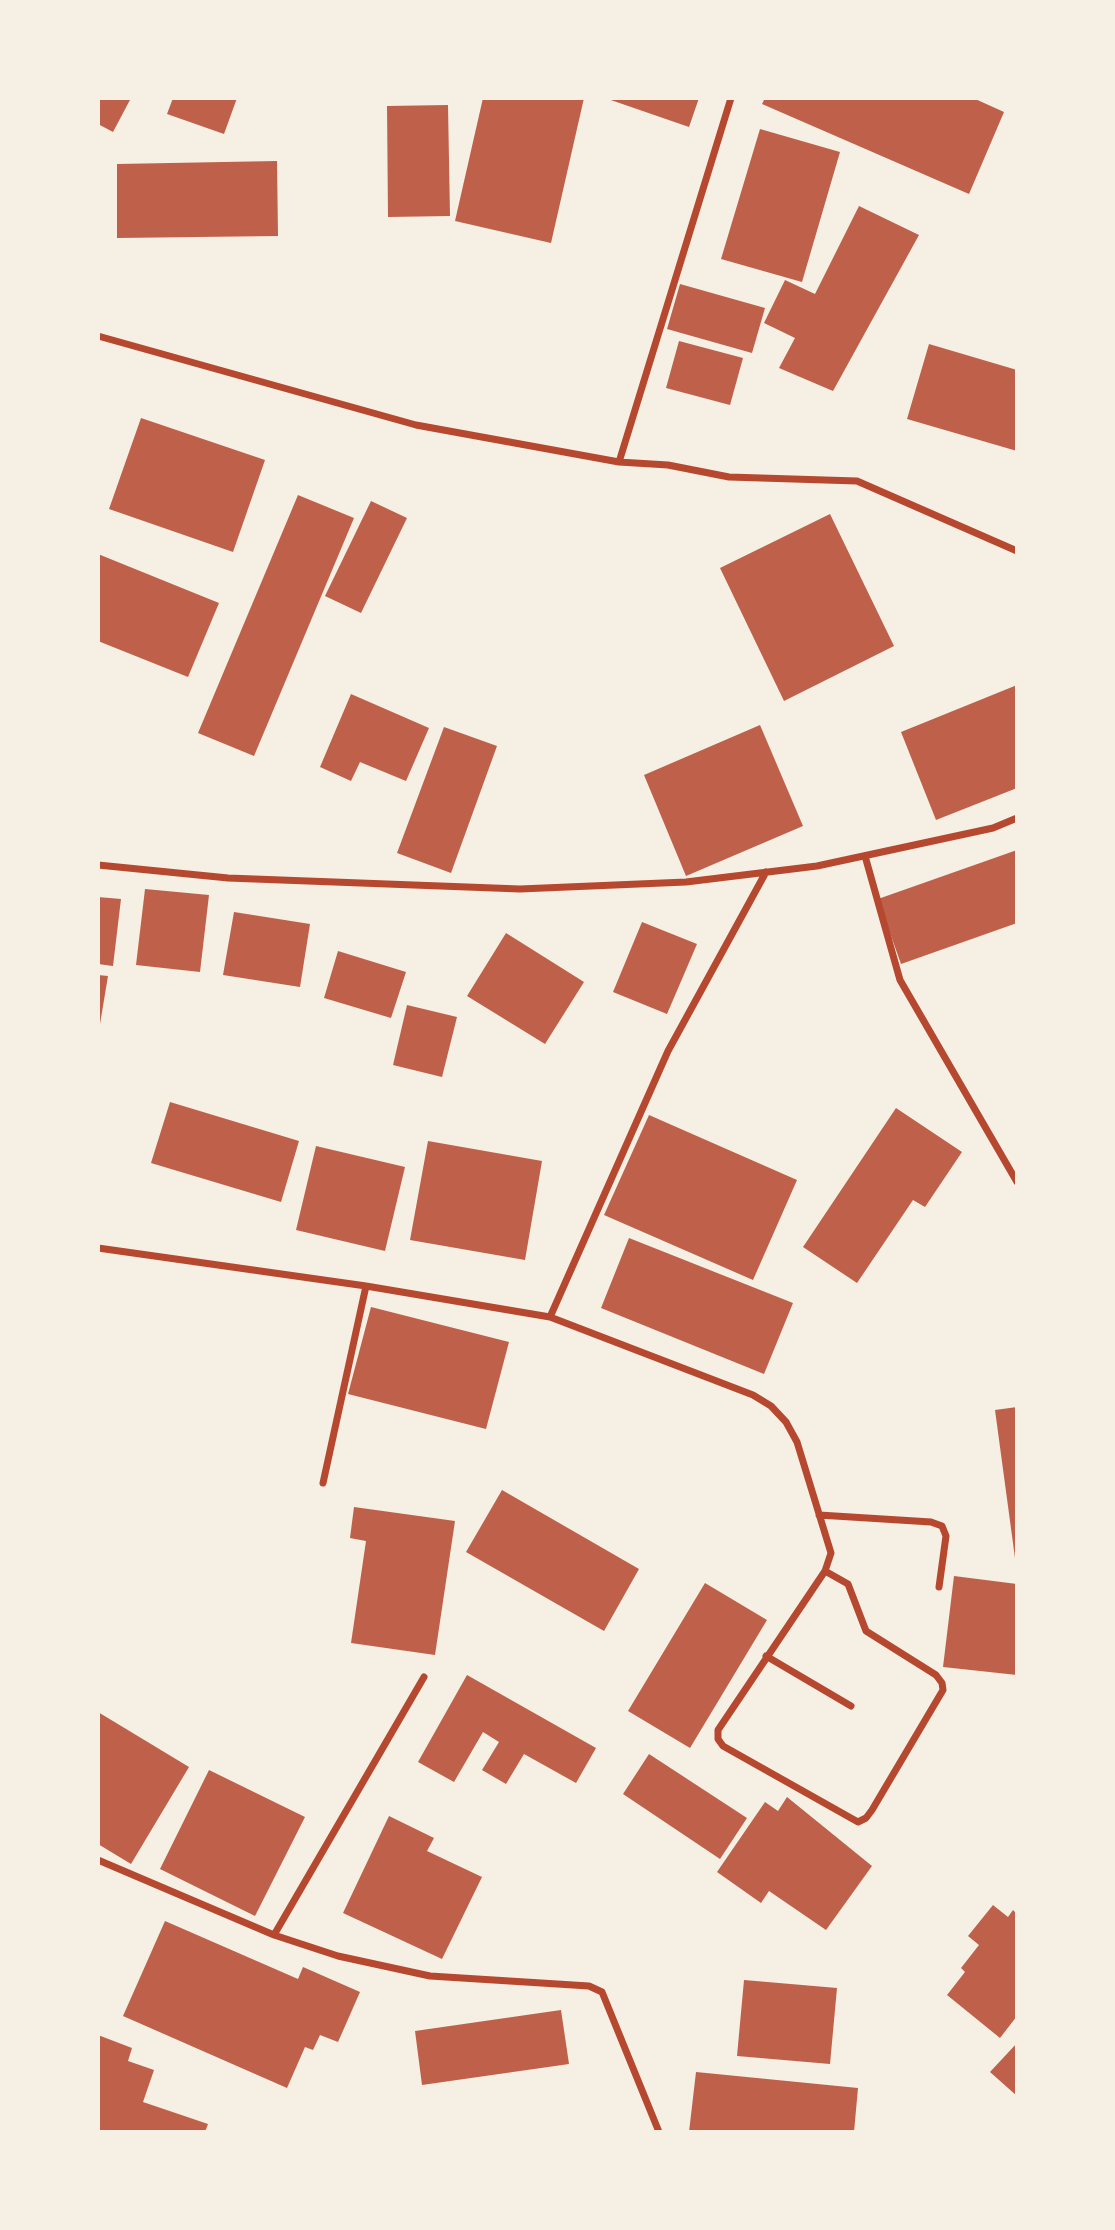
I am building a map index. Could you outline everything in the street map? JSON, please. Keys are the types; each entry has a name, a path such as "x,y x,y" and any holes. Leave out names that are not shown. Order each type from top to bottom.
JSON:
{"street":[{"path":"619,462 731,98"},
{"path":"98,336 416,425 619,462 668,465 729,477 857,481 1017,551"},
{"path":"98,864 228,878 520,889 686,882 865,856 993,828 1017,818"},
{"path":"865,856 900,980 1017,1182"},
{"path":"550,1317 668,1051 766,872"},
{"path":"98,1248 366,1286 550,1317 753,1395 771,1406 786,1422 797,1442 831,1553 825,1571 718,1730 718,1739 723,1746 858,1822 866,1818 943,1690 936,1675 866,1631 848,1584 825,1571"},
{"path":"323,1483 366,1286"},
{"path":"819,1515 931,1522 942,1526 946,1536 939,1587"},
{"path":"766,1656 851,1706"},
{"path":"274,1935 424,1677"},
{"path":"98,1860 274,1935 338,1956 430,1976 589,1986 602,1993 659,2132"}],"building":[{"path":"98,98 131,98 113,132 98,124"},
{"path":"173,98 237,98 224,134 167,114"},
{"path":"483,98 584,98 551,243 455,221"},
{"path":"605,98 699,98 689,127"},
{"path":"765,98 973,98 1004,112 969,194 762,104"},
{"path":"448,105 450,216 388,217 387,106"},
{"path":"760,129 840,152 802,282 721,259"},
{"path":"277,161 278,236 117,238 117,164"},
{"path":"859,206 919,235 833,391 779,368 795,338 764,323 785,280 815,294"},
{"path":"680,284 765,308 752,353 667,329"},
{"path":"679,341 743,358 730,405 666,388"},
{"path":"929,344 1017,370 1017,451 907,419"},
{"path":"141,418 265,460 233,552 109,509"},
{"path":"298,495 354,518 254,756 198,733"},
{"path":"371,501 407,518 361,613 325,596"},
{"path":"830,514 894,646 784,701 720,568"},
{"path":"98,554 219,603 188,677 98,641"},
{"path":"1017,685 1017,788 936,820 901,732"},
{"path":"351,694 429,728 406,781 360,762 351,781 320,767"},
{"path":"760,725 803,826 686,876 644,775"},
{"path":"444,727 497,746 451,873 397,853"},
{"path":"1017,850 1017,923 901,964 878,899"},
{"path":"145,889 209,895 200,972 136,965"},
{"path":"98,897 121,899 113,966 98,964"},
{"path":"234,912 310,924 300,987 223,975"},
{"path":"642,922 697,944 667,1014 613,992"},
{"path":"506,933 584,982 545,1044 467,996"},
{"path":"338,951 406,972 391,1018 324,998"},
{"path":"98,975 108,976 99,1030 98,1030"},
{"path":"407,1005 457,1017 442,1077 393,1065"},
{"path":"170,1102 299,1141 281,1202 151,1163"},
{"path":"896,1108 962,1152 925,1207 913,1200 857,1283 803,1247"},
{"path":"649,1115 797,1180 753,1280 604,1215"},
{"path":"428,1141 542,1161 525,1260 410,1240"},
{"path":"316,1146 405,1167 385,1251 296,1230"},
{"path":"629,1238 793,1303 764,1374 601,1308"},
{"path":"371,1307 509,1342 486,1429 348,1394"},
{"path":"1017,1407 1017,1558 1015,1558 995,1410"},
{"path":"502,1490 639,1569 604,1631 466,1552"},
{"path":"354,1507 455,1521 435,1655 351,1643 366,1541 350,1538"},
{"path":"954,1576 1017,1584 1017,1675 943,1667"},
{"path":"705,1583 767,1620 690,1748 628,1711"},
{"path":"467,1675 596,1748 576,1783 524,1754 506,1784 482,1770 499,1742 483,1732 454,1782 418,1762"},
{"path":"98,1712 189,1767 131,1864 98,1844"},
{"path":"649,1754 747,1818 720,1859 623,1794"},
{"path":"209,1770 305,1817 255,1916 160,1869"},
{"path":"787,1797 872,1866 826,1930 769,1891 761,1903 717,1872 765,1802 778,1811"},
{"path":"389,1816 434,1838 427,1851 482,1877 442,1959 343,1913"},
{"path":"993,1905 1008,1917 1013,1910 1017,1914 1017,2016 1000,2038 947,1995 965,1972 961,1968 979,1945 968,1936"},
{"path":"165,1921 298,1979 303,1967 360,1992 338,2042 320,2035 313,2050 305,2047 287,2088 123,2016"},
{"path":"744,1980 837,1988 830,2064 737,2056"},
{"path":"561,2010 569,2064 422,2085 415,2031"},
{"path":"98,2035 132,2048 128,2061 154,2070 143,2102 208,2124 205,2132 98,2132"},
{"path":"1017,2043 1017,2096 990,2072"},
{"path":"696,2072 858,2088 854,2132 689,2132"}]}
